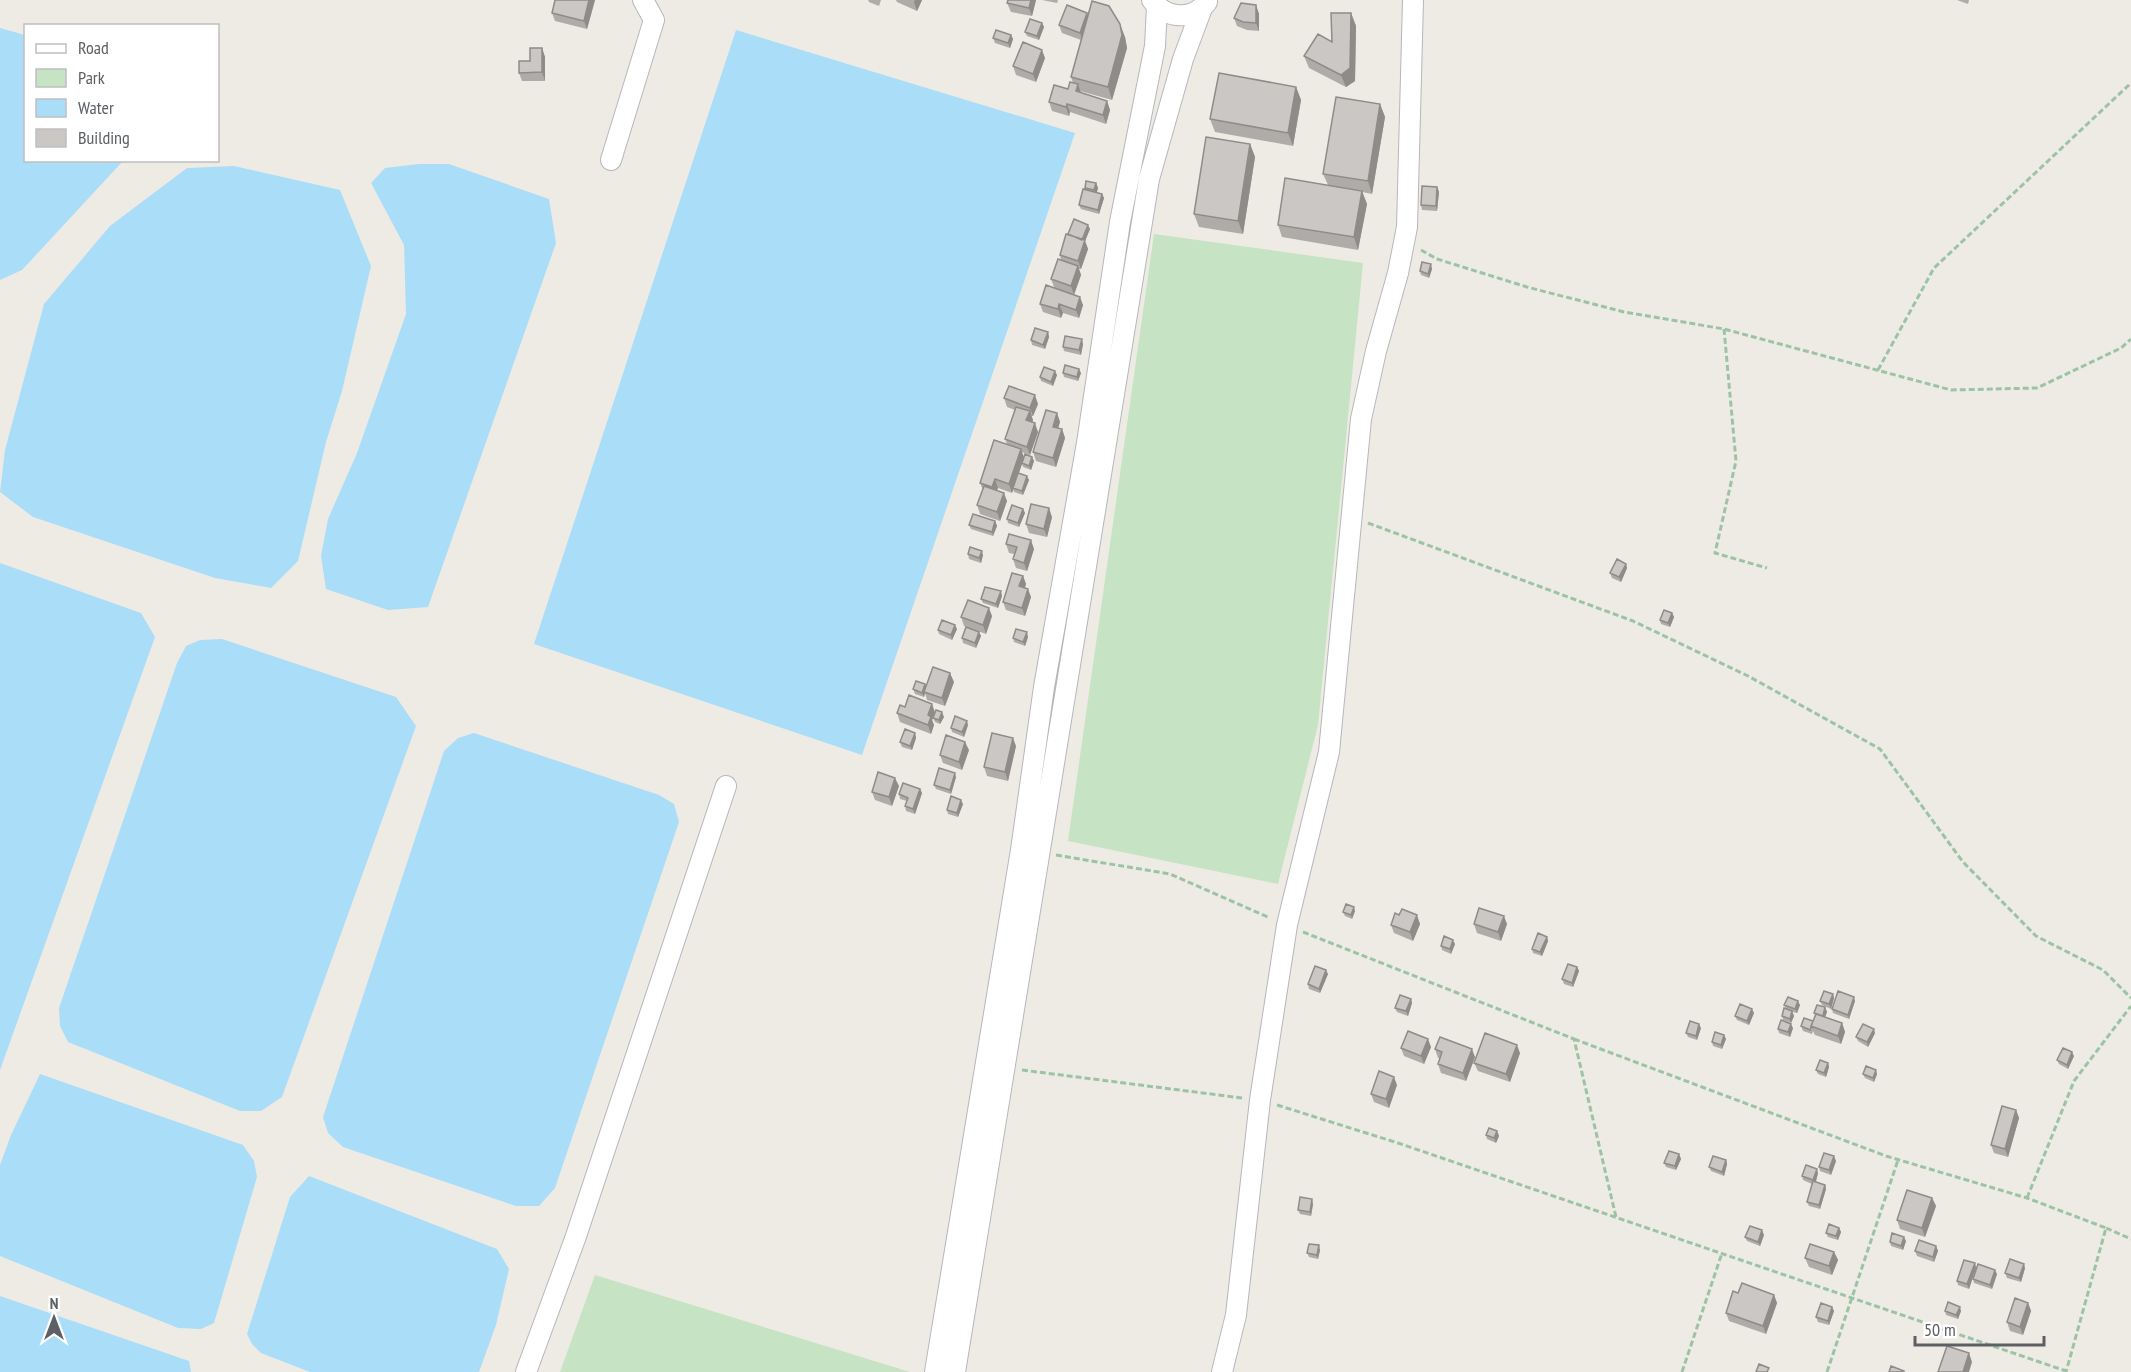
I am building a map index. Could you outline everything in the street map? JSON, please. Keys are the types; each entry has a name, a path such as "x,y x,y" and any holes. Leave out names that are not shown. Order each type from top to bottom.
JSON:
{"street":[{"path":"611,159 654,20 643,0"},
{"path":"1222,1372 1236,1316 1260,1100 1287,925 1329,752 1361,419 1376,351 1398,273 1407,227 1413,0"},
{"path":"1152,2 1171,15 1182,16 1193,14 1206,4"},
{"path":"935,1372 1020,862 1044,687 1087,443 1120,222 1155,46 1152,2"},
{"path":"955,1372 1149,179 1183,59 1206,4"},
{"path":"526,1372 575,1239 726,786"}],"path":[{"path":"1878,370 1934,268 2131,83"},
{"path":"1407,227 1415,246 1437,259 1527,287 1624,312 1724,329 1951,390 2037,388 2121,348 2131,339"},
{"path":"1724,329 1736,462 1715,553 1767,568"},
{"path":"1352,517 1633,621 1748,676 1880,749 1963,862 2036,936 2103,970 2131,998"},
{"path":"1041,853 1170,874 1287,925 1574,1039 1898,1160 2027,1198 2131,1239"},
{"path":"2027,1198 2074,1082 2131,1006"},
{"path":"1574,1039 1616,1217"},
{"path":"1005,1067 1260,1100 1409,1147 2066,1372 2106,1228"},
{"path":"1827,1372 1898,1160"},
{"path":"1682,1372 1722,1254"}],"green space":[{"path":"1154,234 1363,263 1318,725 1278,884 1068,841"},
{"path":"595,1275 910,1372 560,1372"}],"water":[{"path":"0,28 24,35 24,162 122,162 22,270 0,280"},
{"path":"736,30 1075,133 862,755 534,644"},
{"path":"419,164 449,164 549,199 556,243 428,607 388,610 326,589 321,556 328,519 357,453 406,314 404,245 371,183 385,168"},
{"path":"234,166 340,190 371,266 342,391 326,442 298,561 271,588 215,578 33,517 0,492 5,450 44,304 110,226 187,168"},
{"path":"0,563 141,613 155,637 0,1070"},
{"path":"222,639 396,697 416,726 282,1097 261,1111 240,1111 68,1042 60,1026 59,1008 177,663 186,646 200,640"},
{"path":"474,733 659,795 674,804 679,822 555,1188 539,1206 516,1206 343,1147 328,1133 323,1117 444,751 458,738"},
{"path":"40,1074 243,1145 254,1161 257,1177 214,1323 201,1329 178,1328 0,1256 0,1165 11,1135"},
{"path":"309,1176 497,1249 509,1269 496,1325 479,1372 310,1372 261,1353 252,1344 247,1334 290,1197"},
{"path":"0,1296 189,1361 191,1372 0,1372"}],"building":[{"path":"555,0 589,0 584,21 552,13"},
{"path":"1008,0 1031,0 1029,8 1007,3"},
{"path":"1092,1 1109,6 1120,24 1122,35 1108,87 1071,77"},
{"path":"1241,3 1256,5 1256,23 1243,22 1234,18"},
{"path":"1067,5 1087,13 1080,33 1059,25"},
{"path":"1331,13 1351,13 1350,68 1341,75 1304,56 1318,34 1332,42"},
{"path":"1030,19 1042,23 1037,36 1025,32"},
{"path":"996,30 1011,35 1008,43 993,38"},
{"path":"1023,42 1042,50 1033,74 1013,66"},
{"path":"530,48 542,48 542,72 519,73 519,61 530,61"},
{"path":"1219,73 1296,87 1288,133 1210,119"},
{"path":"1070,82 1078,84 1076,91 1107,101 1103,115 1067,104 1066,107 1049,102 1054,85 1068,89"},
{"path":"1336,97 1380,104 1368,181 1323,174"},
{"path":"1206,137 1250,144 1238,221 1194,214"},
{"path":"1285,178 1362,191 1354,237 1278,225"},
{"path":"1086,181 1096,183 1094,190 1085,188"},
{"path":"1422,186 1437,187 1436,206 1421,205"},
{"path":"1083,189 1102,194 1098,210 1079,205"},
{"path":"1074,219 1088,225 1082,240 1068,234"},
{"path":"1066,234 1085,240 1078,261 1060,255"},
{"path":"1058,259 1078,266 1071,286 1051,279"},
{"path":"1422,262 1431,264 1428,274 1420,271"},
{"path":"1046,285 1080,297 1076,310 1059,304 1058,309 1040,304"},
{"path":"1035,328 1048,332 1043,345 1031,340"},
{"path":"1065,336 1082,339 1079,350 1063,347"},
{"path":"1065,365 1079,369 1077,377 1063,373"},
{"path":"1044,367 1055,371 1051,382 1040,377"},
{"path":"1009,386 1035,395 1030,408 1004,398"},
{"path":"1016,407 1030,411 1026,420 1035,423 1027,447 1005,439"},
{"path":"1046,410 1057,413 1053,427 1062,429 1053,458 1033,452"},
{"path":"994,440 1021,449 1009,484 995,479 992,487 980,483"},
{"path":"1025,454 1032,457 1029,466 1022,463"},
{"path":"1018,473 1027,476 1022,491 1013,488"},
{"path":"984,486 1004,493 997,512 977,505"},
{"path":"1031,504 1049,508 1044,529 1026,524"},
{"path":"1012,505 1023,509 1018,523 1007,519"},
{"path":"973,514 995,521 992,532 969,525"},
{"path":"1009,534 1031,540 1024,563 1013,559 1017,547 1006,544"},
{"path":"970,547 982,551 979,558 968,554"},
{"path":"1617,559 1626,564 1619,577 1610,573"},
{"path":"1012,573 1023,576 1019,586 1028,589 1022,608 1003,602"},
{"path":"985,587 1001,591 996,604 981,599"},
{"path":"968,600 989,608 983,625 961,617"},
{"path":"1664,610 1672,613 1668,623 1660,620"},
{"path":"942,620 955,625 951,635 938,630"},
{"path":"966,627 979,632 975,643 962,638"},
{"path":"1016,629 1027,632 1023,642 1013,638"},
{"path":"933,667 950,673 942,698 924,692"},
{"path":"916,681 925,684 922,693 913,689"},
{"path":"909,695 932,704 928,715 931,717 928,725 897,713 900,705 905,707"},
{"path":"936,710 942,712 939,720 933,718"},
{"path":"955,716 967,721 962,732 951,728"},
{"path":"905,729 915,733 910,746 900,742"},
{"path":"992,733 1013,738 1005,772 984,767"},
{"path":"946,735 965,742 959,762 940,755"},
{"path":"939,768 955,773 950,790 934,785"},
{"path":"878,772 895,778 889,797 872,792"},
{"path":"903,783 920,789 913,809 905,806 908,798 899,794"},
{"path":"951,796 961,800 957,813 947,810"},
{"path":"1346,904 1354,907 1351,915 1343,912"},
{"path":"1479,908 1504,916 1498,932 1474,924"},
{"path":"1402,909 1417,915 1410,932 1391,925 1395,913 1399,915"},
{"path":"1538,933 1547,937 1540,952 1532,949"},
{"path":"1444,936 1453,940 1450,949 1441,946"},
{"path":"1568,964 1577,967 1572,983 1562,979"},
{"path":"1315,966 1326,970 1319,989 1308,984"},
{"path":"1824,991 1833,994 1829,1004 1820,1001"},
{"path":"1838,991 1854,997 1848,1015 1832,1009"},
{"path":"1400,995 1411,999 1406,1011 1395,1008"},
{"path":"1788,997 1798,1001 1795,1009 1784,1005"},
{"path":"1740,1004 1752,1009 1747,1021 1735,1016"},
{"path":"1817,1005 1825,1007 1823,1016 1814,1013"},
{"path":"1784,1008 1792,1011 1790,1019 1782,1016"},
{"path":"1816,1014 1842,1023 1838,1036 1811,1026"},
{"path":"1804,1018 1813,1021 1810,1030 1801,1026"},
{"path":"1781,1020 1791,1024 1788,1032 1778,1029"},
{"path":"1690,1021 1699,1024 1696,1036 1686,1033"},
{"path":"1863,1024 1874,1029 1867,1042 1856,1037"},
{"path":"1408,1031 1428,1039 1421,1056 1401,1048"},
{"path":"1715,1032 1724,1035 1721,1045 1712,1042"},
{"path":"1485,1033 1517,1045 1506,1074 1474,1063"},
{"path":"1440,1037 1472,1049 1463,1073 1438,1064 1442,1052 1435,1049"},
{"path":"2063,1048 2072,1052 2067,1065 2057,1060"},
{"path":"1820,1060 1828,1063 1824,1073 1816,1070"},
{"path":"1866,1066 1876,1070 1873,1078 1863,1074"},
{"path":"1379,1071 1394,1077 1386,1099 1371,1094"},
{"path":"2002,1106 2016,1110 2005,1149 1991,1145"},
{"path":"1489,1128 1497,1131 1494,1138 1486,1135"},
{"path":"1669,1151 1679,1154 1675,1166 1664,1163"},
{"path":"1824,1153 1834,1156 1829,1170 1819,1167"},
{"path":"1713,1156 1726,1160 1722,1172 1709,1167"},
{"path":"1806,1165 1817,1169 1813,1180 1802,1176"},
{"path":"1813,1181 1825,1185 1819,1205 1807,1202"},
{"path":"1907,1190 1932,1198 1922,1228 1897,1220"},
{"path":"1300,1197 1312,1199 1310,1212 1298,1210"},
{"path":"1829,1224 1839,1228 1836,1236 1826,1233"},
{"path":"1750,1226 1762,1230 1758,1242 1745,1237"},
{"path":"1892,1233 1904,1237 1901,1246 1890,1242"},
{"path":"1919,1240 1936,1246 1933,1257 1915,1251"},
{"path":"1309,1244 1319,1245 1317,1255 1307,1253"},
{"path":"1810,1244 1834,1252 1829,1266 1805,1258"},
{"path":"2010,1259 2024,1264 2019,1278 2005,1273"},
{"path":"1964,1260 1975,1263 1967,1284 1957,1281"},
{"path":"1978,1264 1995,1270 1990,1285 1973,1279"},
{"path":"1742,1283 1774,1295 1763,1326 1726,1313 1733,1291 1738,1293"},
{"path":"2015,1298 2028,1303 2020,1327 2007,1322"},
{"path":"1948,1302 1960,1307 1956,1315 1945,1311"},
{"path":"1821,1303 1832,1307 1828,1321 1816,1317"},
{"path":"1947,1346 1969,1353 1963,1372 1938,1372"},
{"path":"1759,1364 1769,1368 1767,1372 1756,1372"},
{"path":"1891,1366 1904,1371 1904,1372 1889,1372"}]}
